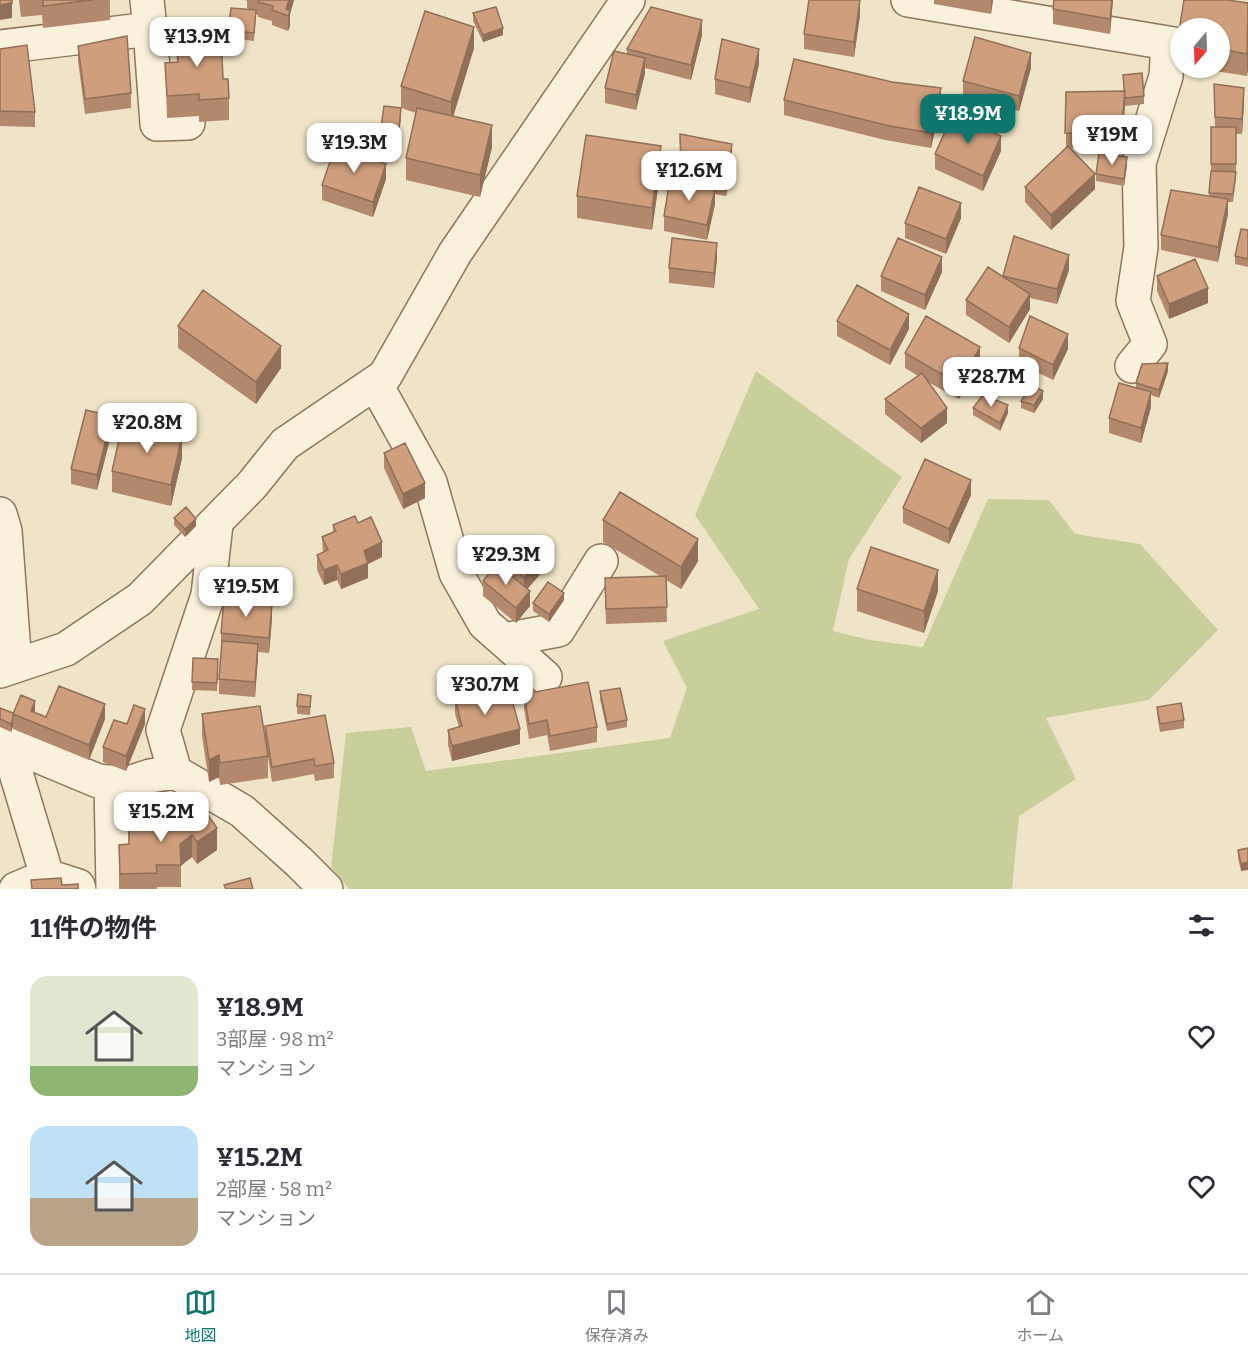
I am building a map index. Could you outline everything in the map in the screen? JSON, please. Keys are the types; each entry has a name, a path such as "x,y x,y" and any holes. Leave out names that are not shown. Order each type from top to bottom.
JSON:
{"street":[{"path":"0,514 5,531 8,668 66,649 140,599 216,524 285,444 385,376 454,253 628,0"},
{"path":"908,0 1170,43"},
{"path":"0,47 149,14 157,124 189,123"},
{"path":"1132,366 1150,344 1133,301 1141,247 1139,163 1170,60"},
{"path":"375,383 430,482 456,573 485,624 544,677"},
{"path":"175,772 163,730 208,595 216,524"},
{"path":"504,640 558,630 601,561"},
{"path":"4,741 98,781 126,784 150,776 175,772 242,812 326,889"},
{"path":"4,741 47,876"},
{"path":"111,782 113,889"},
{"path":"16,889 47,876 78,886 80,889"}],"green space":[{"path":"756,371 902,477 849,559 833,631 870,640 923,647 988,499 1049,500 1075,534 1140,544 1218,630 1149,700 1046,718 1076,779 1019,816 1012,889 349,889 331,867 346,733 411,727 426,771 670,738 687,688 663,641 759,609 695,515"}],"building":[{"path":"0,0 12,0 12,3 0,5"},
{"path":"43,0 93,0 43,6"},
{"path":"259,0 289,0 286,9 290,11 288,16 272,10 273,6 258,2"},
{"path":"809,0 860,0 854,42 804,34"},
{"path":"1054,0 1112,0 1110,19 1053,9"},
{"path":"1184,0 1228,0 1248,3 1247,54 1230,51 1230,18 1181,18"},
{"path":"496,7 503,28 483,35 473,13"},
{"path":"651,7 702,20 691,65 627,49"},
{"path":"231,8 256,10 254,33 228,30"},
{"path":"425,11 474,27 451,102 401,86"},
{"path":"196,31 199,37 221,36 223,79 228,79 229,98 199,100 199,94 167,96 165,63 178,62 176,32"},
{"path":"127,36 131,93 85,99 78,46"},
{"path":"975,37 1031,53 1019,96 963,81"},
{"path":"221,39 229,40 229,48 221,48"},
{"path":"722,39 759,49 750,88 715,79"},
{"path":"27,45 35,112 0,111 0,49"},
{"path":"614,51 645,58 636,95 605,88"},
{"path":"794,59 892,82 941,88 931,133 885,125 784,100"},
{"path":"1142,73 1144,96 1125,98 1123,75"},
{"path":"1214,84 1244,88 1242,119 1215,117"},
{"path":"1125,91 1121,135 1065,133 1066,92"},
{"path":"384,106 401,108 398,137 380,135"},
{"path":"417,108 492,125 480,175 406,158"},
{"path":"953,114 1001,136 983,176 935,154"},
{"path":"1211,127 1236,127 1236,164 1211,164"},
{"path":"680,134 732,144 726,181 681,173"},
{"path":"586,135 661,146 652,208 577,196"},
{"path":"1068,146 1095,174 1051,215 1025,187"},
{"path":"335,147 386,164 373,202 322,185"},
{"path":"1099,153 1127,157 1124,179 1096,174"},
{"path":"1211,171 1236,172 1233,194 1209,193"},
{"path":"670,179 715,189 707,225 664,216"},
{"path":"919,187 961,203 946,239 905,223"},
{"path":"1171,190 1228,199 1218,247 1161,235"},
{"path":"1241,229 1248,230 1248,259 1235,256"},
{"path":"1014,236 1069,255 1057,289 1003,276"},
{"path":"672,238 717,243 714,273 669,268"},
{"path":"898,238 942,257 925,295 881,276"},
{"path":"1195,259 1208,288 1169,304 1157,276"},
{"path":"988,267 1030,294 1009,327 966,300"},
{"path":"857,285 909,314 890,350 837,321"},
{"path":"203,290 281,346 256,382 178,326"},
{"path":"926,316 980,347 959,384 905,353"},
{"path":"1030,316 1068,334 1053,365 1019,348"},
{"path":"1168,363 1159,390 1136,383 1142,364"},
{"path":"922,373 947,408 921,428 885,399"},
{"path":"1119,383 1151,392 1141,428 1109,418"},
{"path":"1031,385 1043,391 1034,405 1021,401"},
{"path":"983,395 1008,405 1000,423 973,408"},
{"path":"86,410 112,416 97,475 71,469"},
{"path":"123,422 182,436 171,485 112,471"},
{"path":"405,443 425,483 403,494 384,453"},
{"path":"925,459 971,480 949,529 903,508"},
{"path":"620,492 698,539 681,567 603,520"},
{"path":"186,507 196,519 185,529 174,518"},
{"path":"355,516 358,523 371,517 382,542 364,551 368,563 341,574 337,565 324,570 317,555 328,550 322,537 336,531 333,525"},
{"path":"520,536 543,556 524,578 501,557"},
{"path":"871,547 938,570 924,611 857,589"},
{"path":"497,564 530,591 516,608 483,581"},
{"path":"666,576 667,607 606,609 605,578"},
{"path":"548,582 564,593 549,614 533,603"},
{"path":"224,599 272,604 269,638 221,633"},
{"path":"222,641 258,644 255,682 219,679"},
{"path":"193,658 218,659 217,683 192,682"},
{"path":"588,682 597,727 550,736 547,720 529,724 524,694"},
{"path":"59,686 105,704 89,745 13,714 21,695 35,701 31,711 46,717"},
{"path":"508,686 520,729 452,746 448,730 462,726 455,699"},
{"path":"620,688 627,720 607,724 600,691"},
{"path":"298,694 311,696 310,707 297,706"},
{"path":"1181,703 1184,720 1160,724 1157,707"},
{"path":"134,705 145,709 126,756 103,747 114,720 127,724"},
{"path":"260,706 268,756 220,763 219,755 209,760 202,714"},
{"path":"0,708 13,713 11,724 0,719"},
{"path":"325,715 334,763 315,766 314,759 272,767 265,726"},
{"path":"203,808 217,828 197,842 192,835 180,844 181,865 156,865 157,873 120,874 119,845 129,844 129,824 182,823"},
{"path":"1248,848 1248,862 1241,864 1238,850"},
{"path":"61,878 62,885 78,884 78,889 32,889 31,880"},
{"path":"250,878 253,889 226,889 224,885"}]}
